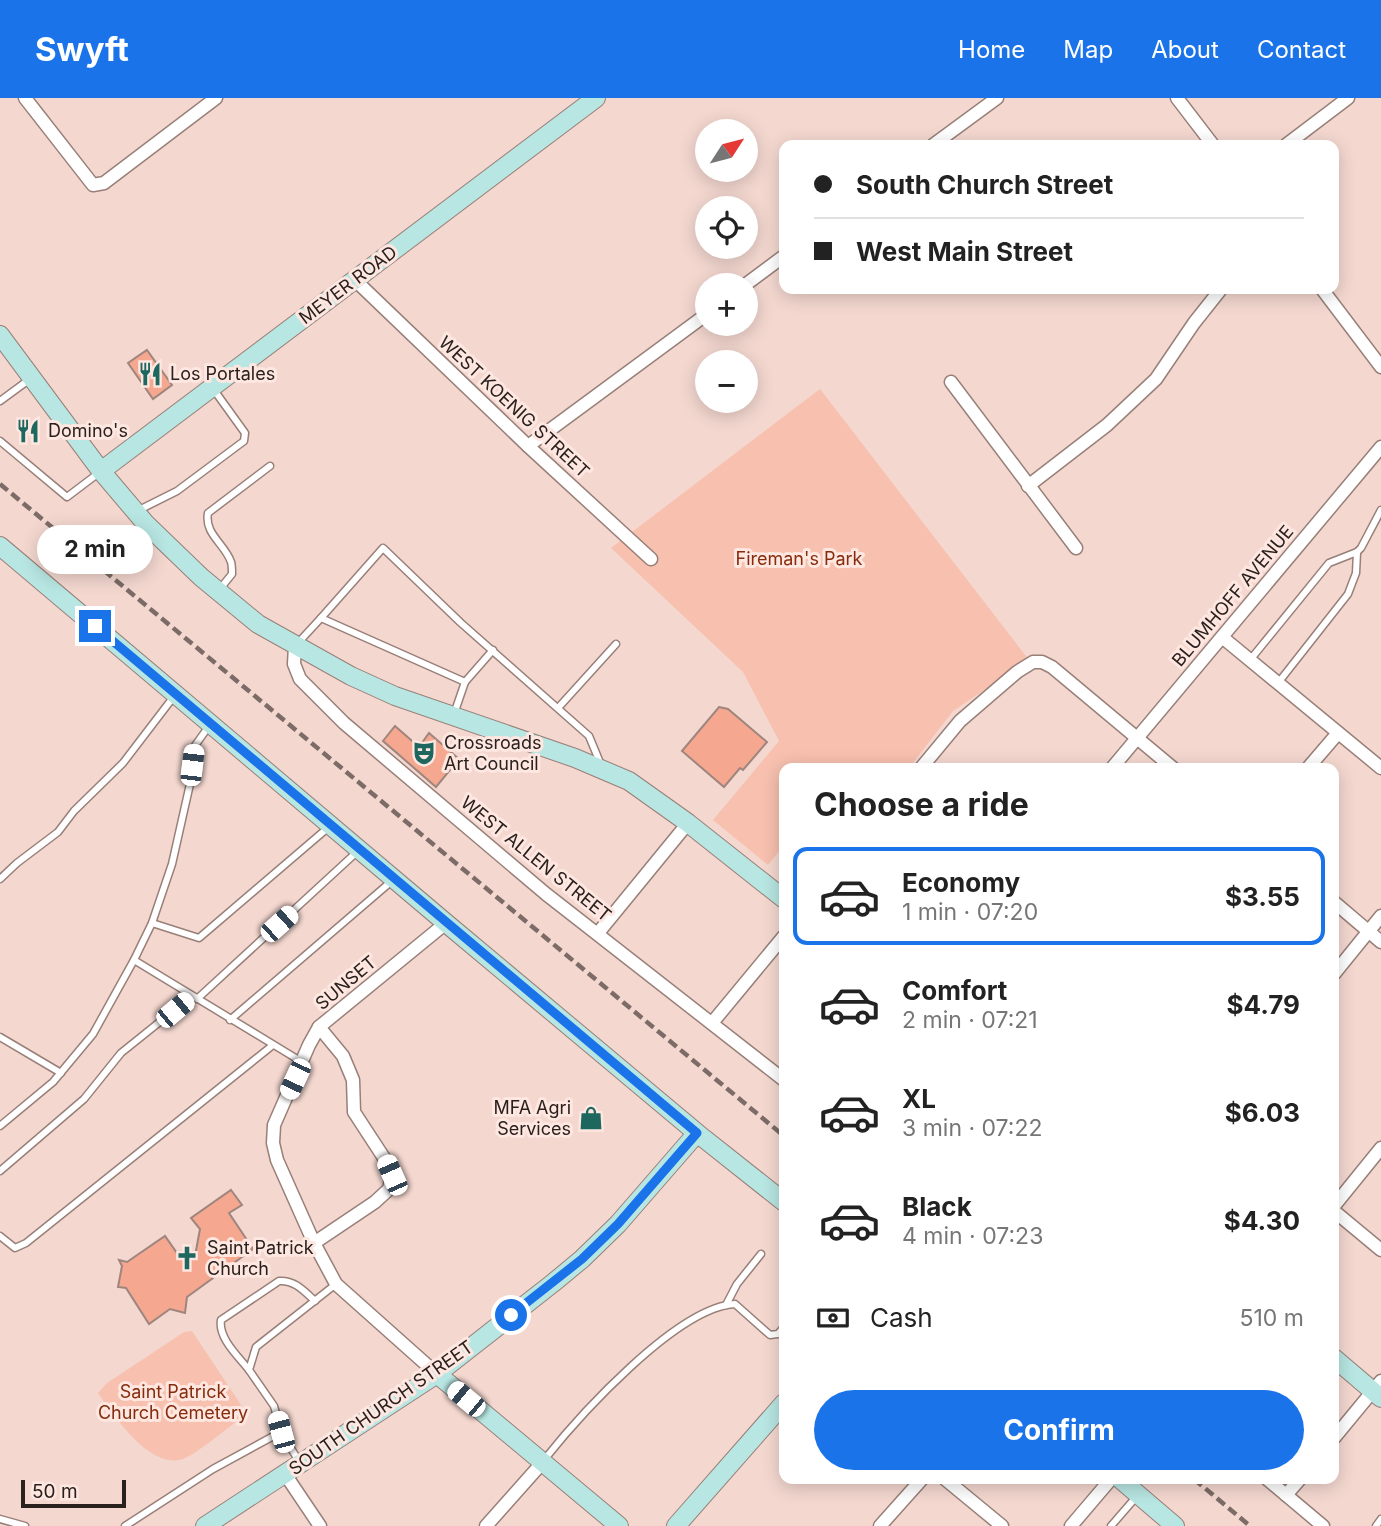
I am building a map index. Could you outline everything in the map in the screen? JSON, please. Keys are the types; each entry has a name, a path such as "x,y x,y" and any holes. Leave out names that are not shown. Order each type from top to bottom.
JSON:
{"street":[{"path":"25,98 93,185 104,183 216,98"},
{"name":"MEYER ROAD","path":"101,471 596,98"},
{"path":"940,140 997,98"},
{"path":"1177,98 1209,140"},
{"path":"1293,140 1348,98"},
{"path":"758,275 779,260"},
{"name":"WEST KOENIG STREET","path":"355,279 528,446 651,559"},
{"path":"1028,486 1107,425 1156,379 1216,294"},
{"path":"1325,294 1381,367"},
{"path":"528,446 695,323"},
{"path":"0,335 101,471 136,512 192,569 258,624 295,646 395,696 575,758 629,782 688,823 779,895"},
{"path":"951,382 1076,548"},
{"name":"BLUMHOFF AVENUE","path":"1116,763 1381,447"},
{"path":"0,546 446,923 779,1198"},
{"path":"1222,637 1381,768"},
{"name":"WEST ALLEN STREET","path":"295,646 294,663 300,679 344,723 546,894 779,1076"},
{"path":"925,763 960,722 1032,662 1052,667 1167,763"},
{"path":"1312,763 1338,733"},
{"path":"598,933 688,823"},
{"path":"1339,906 1381,942"},
{"path":"1339,968 1381,916"},
{"name":"SUNSET","path":"336,1284 314,1243 277,1160 273,1143 274,1125 319,1027 446,923"},
{"path":"712,1023 779,942"},
{"path":"314,1243 389,1189 392,1175 354,1112 353,1080 343,1056 319,1027"},
{"name":"SOUTH CHURCH STREET","path":"205,1526 228,1520 285,1474 437,1374 582,1259 618,1224 697,1133"},
{"path":"1339,1202 1381,1148"},
{"path":"1339,1213 1381,1251"},
{"path":"336,1284 437,1374 619,1526"},
{"path":"1339,1362 1378,1390 1339,1433"},
{"path":"679,1525 779,1409"},
{"path":"486,1526 542,1463"},
{"path":"285,1474 320,1526"},
{"path":"880,1526 918,1484"},
{"path":"951,1484 1002,1526"},
{"path":"1071,1526 1107,1484"},
{"path":"1126,1484 1175,1526"},
{"path":"1273,1484 1324,1526"},
{"path":"1286,1495 1296,1484"}],"lane":[{"path":"0,401 31,377"},
{"path":"136,512 177,491 244,441 245,433 212,387"},
{"path":"0,441 67,497 101,471"},
{"path":"218,591 232,574 230,560 211,533 206,520 208,513 270,466"},
{"path":"1250,660 1329,563 1357,552 1381,510"},
{"path":"295,646 383,548 461,623 589,736 603,770"},
{"path":"1278,683 1348,594 1356,573 1357,552"},
{"path":"321,618 465,682"},
{"path":"558,708 616,644"},
{"path":"453,716 465,682 493,650"},
{"path":"0,879 58,832 74,811 123,764 176,693"},
{"path":"0,1126 53,1082 93,1034 134,960 152,923 172,864 190,783 194,747 211,723"},
{"path":"152,923 200,938 331,825"},
{"path":"0,1171 84,1099 121,1053 194,997 360,849"},
{"path":"230,1020 394,879"},
{"path":"134,960 302,1062"},
{"path":"0,1037 61,1073"},
{"path":"0,1236 15,1248 26,1243 273,1045"},
{"path":"726,1305 737,1284 761,1254"},
{"path":"300,1464 281,1432 274,1406 219,1328 221,1320 279,1281 286,1280 299,1286 315,1301"},
{"path":"249,1370 256,1348 336,1284"},
{"path":"542,1463 570,1427 599,1398 673,1331 688,1321 726,1305 735,1304 770,1335 779,1334"},
{"path":"125,1526 213,1469 281,1432"},
{"path":"1113,1525 1138,1494"},
{"path":"1376,1526 1381,1519"},
{"path":"0,1520 25,1526"}],"green space":[{"name":"Fireman's Park","path":"820,389 1029,660 953,711 913,763 779,763 779,851 768,865 713,820 779,741 743,672 611,548"},
{"name":"Saint Patrick Church Cemetery","path":"192,1331 245,1411 245,1415 189,1456 171,1460 158,1457 134,1439 98,1393 107,1383 184,1332"}],"building":[{"name":"Los Portales","path":"147,350 172,385 153,399 128,363"},
{"path":"719,707 728,709 767,742 724,787 682,751"},
{"name":"Crossroads Art Council","path":"395,726 419,747 429,733 459,759 436,787 383,741"},
{"name":"Saint Patrick Church","path":"231,1190 242,1205 229,1213 253,1249 187,1297 185,1313 170,1309 149,1324 126,1288 118,1287 122,1266 119,1260 127,1262 165,1236 177,1253 195,1256 200,1229 191,1218"}],"railway":[{"path":"0,484 779,1132"},
{"path":"1200,1484 1250,1526"}],"place":[{"name":"Los Portales","path":"150,374"},
{"name":"Domino's","path":"28,431"},
{"name":"Crossroads Art Council","path":"424,753"},
{"name":"MFA Agri Services","path":"591,1118"},
{"name":"Saint Patrick Church","path":"187,1258"}],"route":[{"path":"95,626 697,1133 618,1224 582,1259 511,1315"}]}
